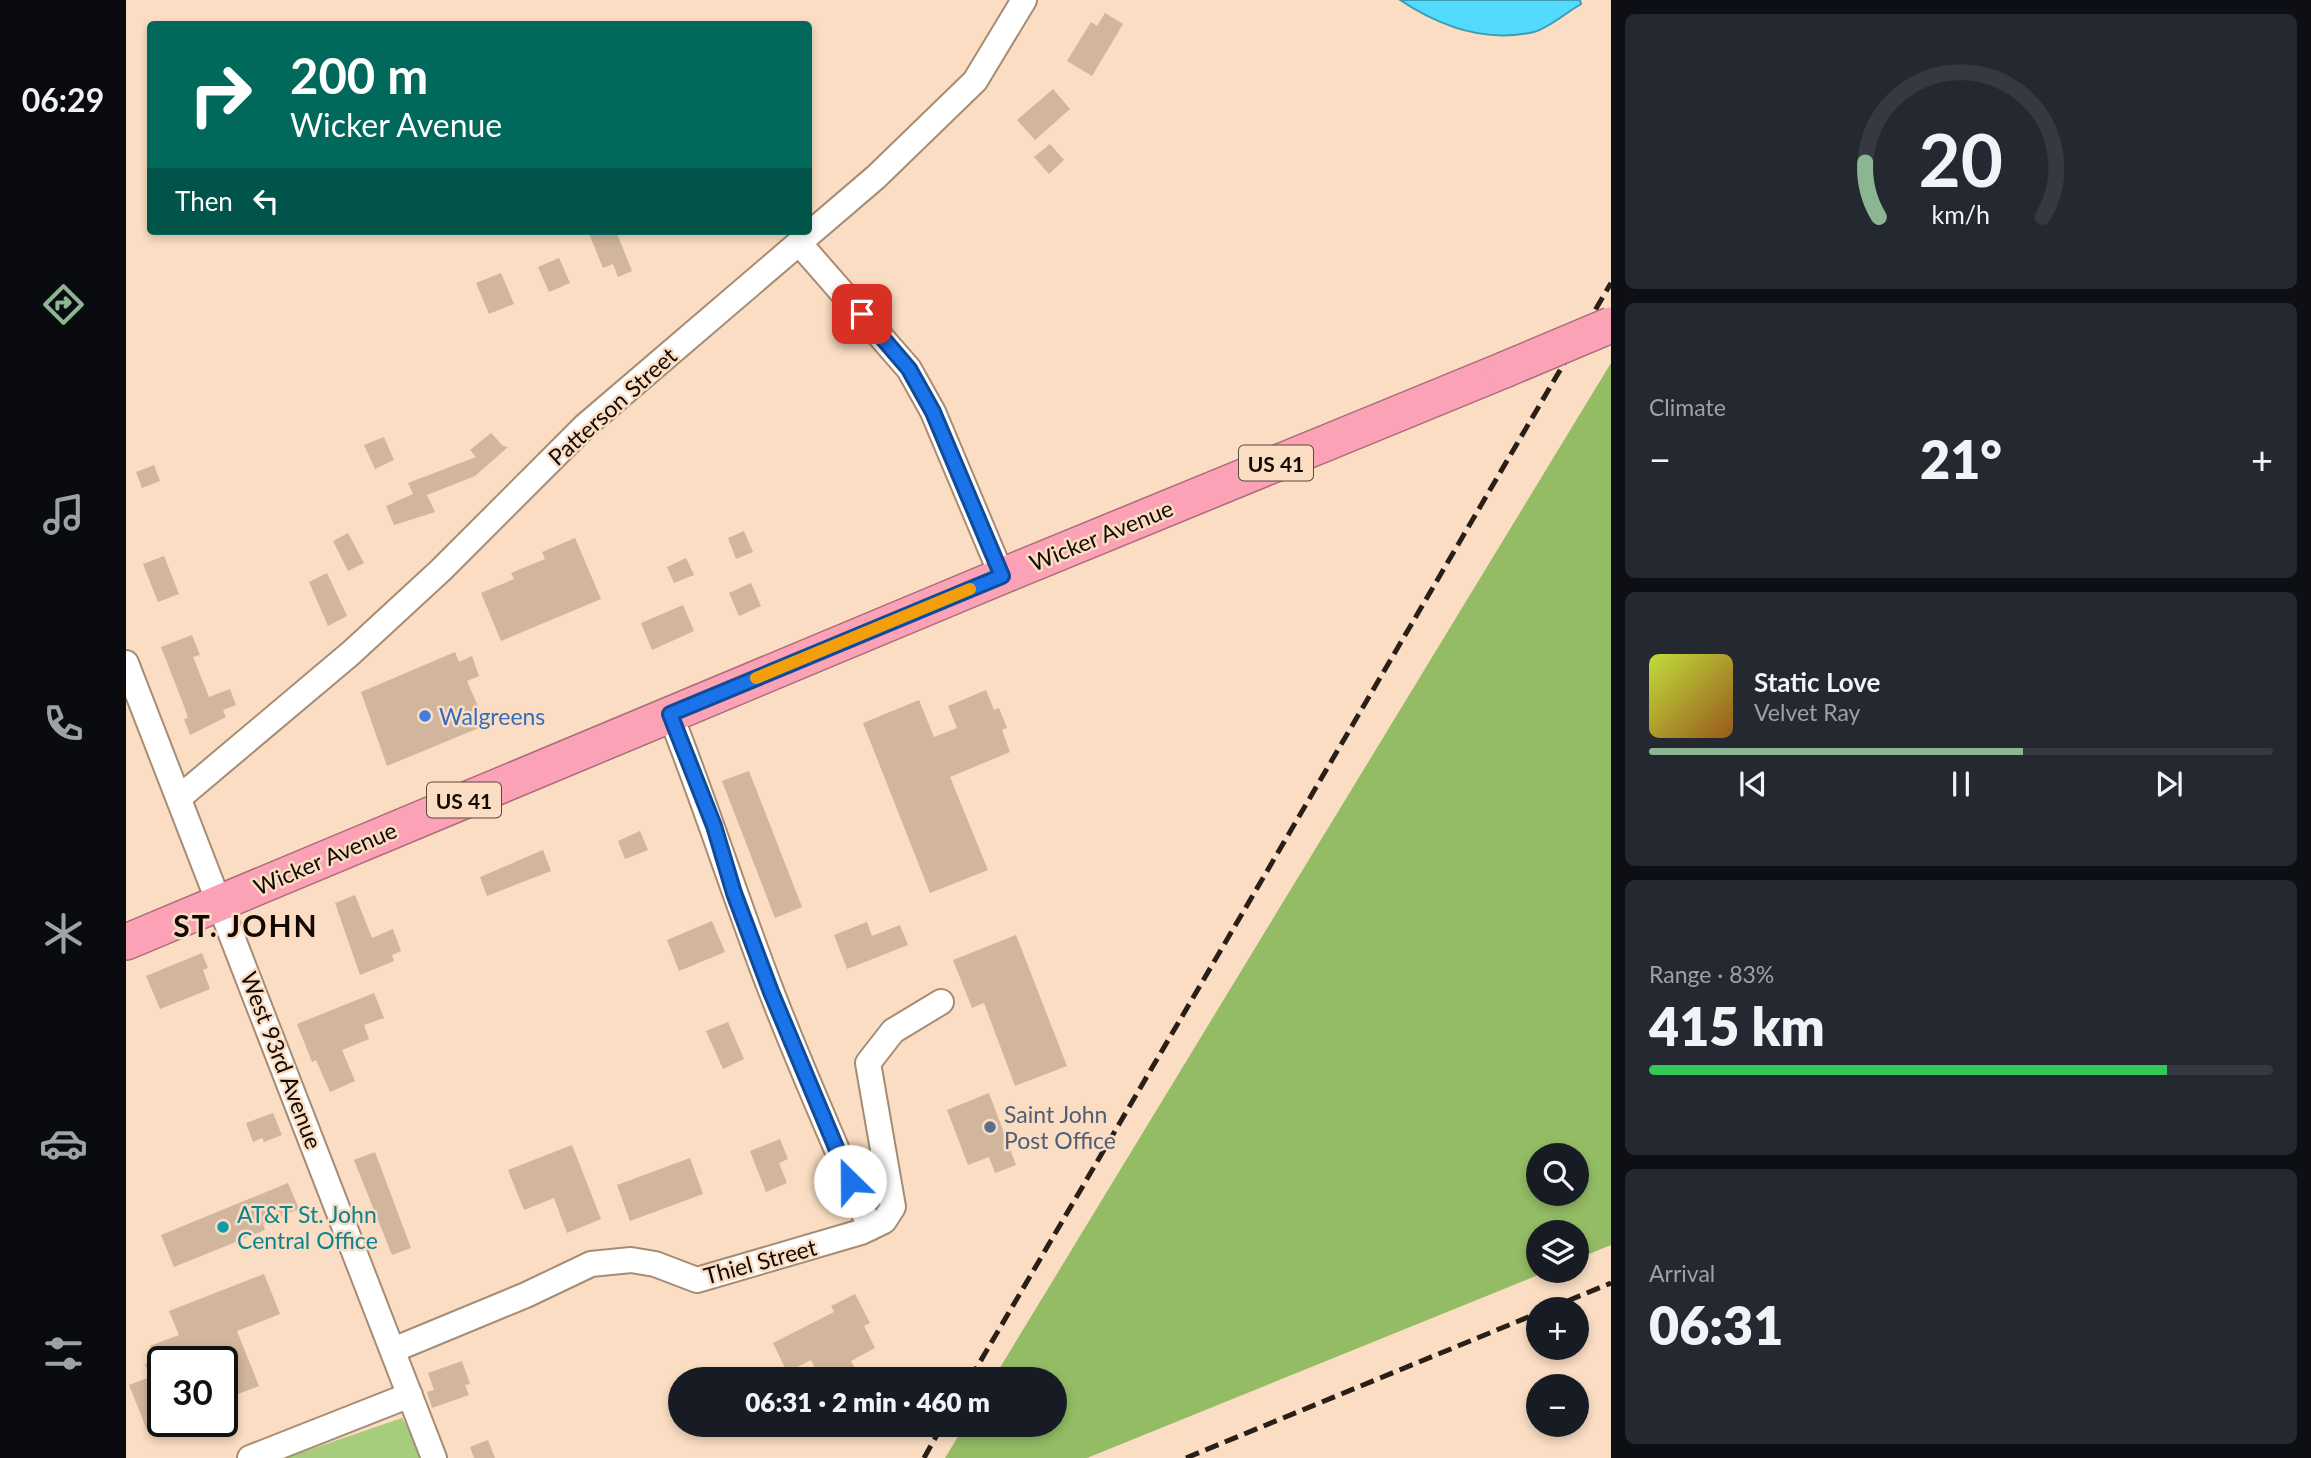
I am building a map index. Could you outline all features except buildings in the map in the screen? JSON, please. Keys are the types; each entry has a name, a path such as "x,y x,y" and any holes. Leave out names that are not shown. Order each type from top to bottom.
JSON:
{"highway":[{"name":"Wicker Avenue","path":"126,942 1611,325"}],"street":[{"name":"Patterson Street","path":"812,232 876,177 975,81 1024,0"},
{"name":"Patterson Street","path":"180,797 201,783 351,653 441,570 586,426 808,235"},
{"path":"799,243 909,369 933,412 1002,576"},
{"name":"West 93rd Avenue","path":"126,663 221,902 434,1458"},
{"path":"670,714 714,826 734,893 771,992 870,1228"},
{"name":"Thiel Street","path":"393,1350 526,1295 591,1264 631,1259 697,1280 870,1228 884,1221 893,1207 868,1063 893,1031 941,1002"},
{"path":"250,1458 410,1395"}],"green space":[{"path":"1611,363 1611,1245 1589,1254 1589,1220 1526,1220 1526,1280 1087,1458 945,1458 958,1437 1067,1437 1067,1367 1000,1367"},
{"path":"402,1418 426,1458 285,1458"}],"water":[{"path":"1400,0 1580,0 1581,4 1540,30 1516,35 1498,35 1481,34 1447,24"}],"railway":[{"path":"977,1367 1611,283"},
{"path":"1577,1297 1611,1283"},
{"path":"1186,1458 1526,1318"},
{"path":"924,1458 936,1437"}],"slow traffic":[{"path":"756,678 970,589"}],"place":[{"name":"Walgreens","path":"425,716"},
{"name":"Saint John Post Office","path":"990,1127"},
{"name":"AT&T St. John Central Office","path":"223,1227"}],"district":[{"name":"ST. JOHN","path":"246,925"}],"route":[{"path":"850,1181 771,992 734,893 714,826 670,714 1002,576 933,412 909,369 862,314"}]}
